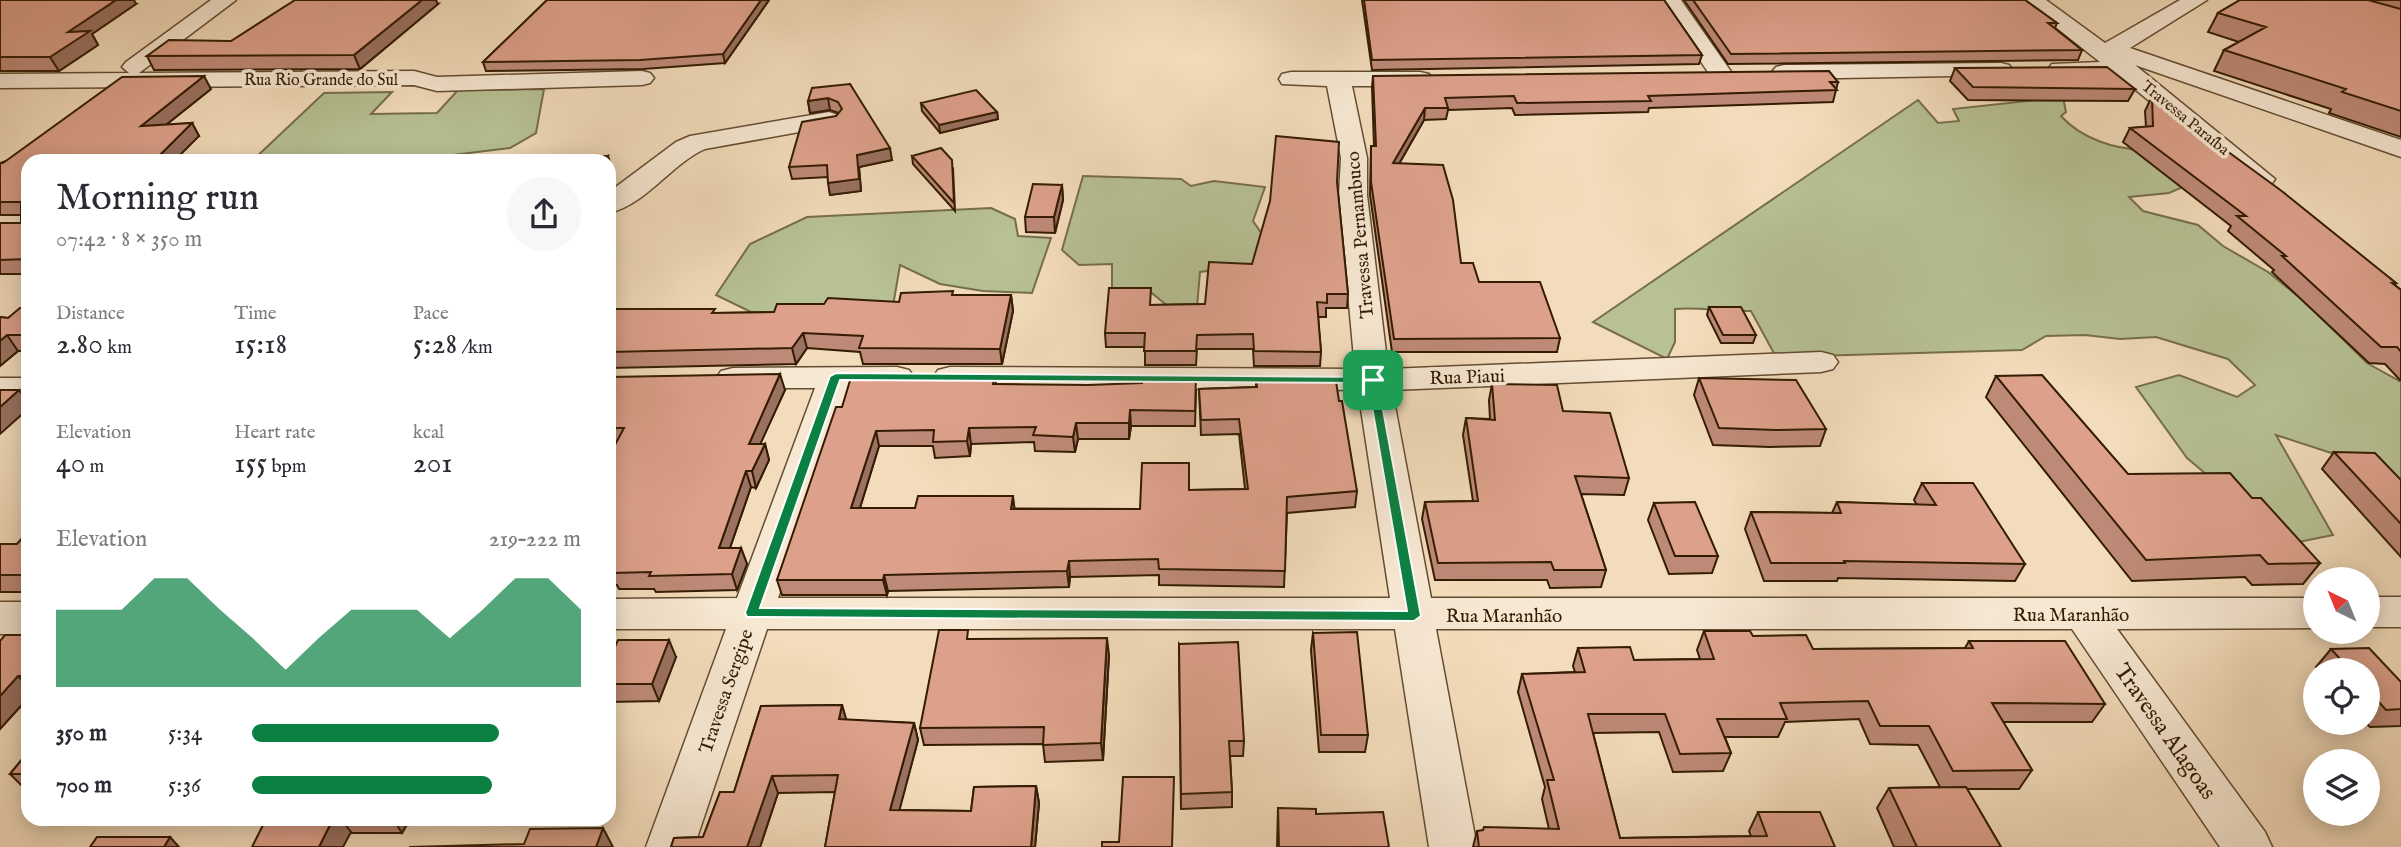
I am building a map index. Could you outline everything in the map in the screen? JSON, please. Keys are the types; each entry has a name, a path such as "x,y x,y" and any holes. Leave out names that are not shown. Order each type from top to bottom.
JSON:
{"street":[{"path":"86,104 225,0"},
{"path":"1670,0 1720,73"},
{"name":"Travessa Paraíba","path":"2032,0 2114,57 2284,198"},
{"path":"1693,74 2035,70 2114,57 2196,0"},
{"name":"Travessa Paraíba","path":"2114,57 2401,149"},
{"name":"Rua Rio Grande do Sul","path":"0,81 414,78 437,84 642,78"},
{"path":"1290,79 1442,78"},
{"name":"Travessa Pernambuco","path":"1338,79 1354,158 1353,195 1373,380 1453,847"},
{"path":"616,200 652,176 685,148 699,142 829,120"},
{"name":"Rua Piaui","path":"700,379 836,376 1373,380 1821,362"},
{"name":"Travessa Sergipe","path":"670,847 836,376"},
{"path":"0,389 21,389"},
{"path":"2380,612 2401,612"},
{"name":"Rua Maranhão","path":"616,614 1414,616 2303,613"},
{"name":"Travessa Alagoas","path":"2084,614 2248,847"},
{"path":"0,618 21,618"}],"green space":[{"path":"544,89 536,133 510,148 461,154 259,154 324,93 392,92 371,114 437,113 458,90"},
{"path":"2063,97 2066,112 2061,116 2069,124 2099,141 2121,148 2144,150 2183,187 2169,193 2129,197 2143,211 2198,225 2223,246 2268,272 2304,301 2367,363 2401,382 2401,489 2371,466 2276,435 2333,535 2289,544 2187,458 2136,387 2179,375 2237,397 2255,385 2228,359 2156,337 2120,339 2085,335 2046,336 2022,350 1776,357 1751,311 1675,309 1675,342 1667,359 1593,322 1918,100 1938,123 1959,121 1953,109"},
{"path":"1083,176 1181,179 1191,186 1214,181 1265,187 1253,221 1271,247 1272,280 1215,270 1200,272 1197,307 1169,307 1148,290 1112,291 1112,264 1079,265 1062,250"},
{"path":"991,208 1015,219 1018,236 1051,238 1032,293 983,291 940,284 900,265 893,306 755,314 716,295 750,244 807,217"}],"building":[{"path":"0,0 116,0 68,32 90,31 50,57 0,57"},
{"path":"295,0 422,0 354,55 147,56 169,40 231,41"},
{"path":"547,0 761,0 723,54 640,60 483,62"},
{"path":"1364,0 1664,0 1702,55 1372,60"},
{"path":"1693,0 2025,0 2057,23 2048,23 2082,50 1731,54"},
{"path":"2240,0 2368,0 2401,9 2401,111 2342,92 2346,89 2224,50 2266,27 2218,13"},
{"path":"2107,67 2135,89 1973,87 1955,68"},
{"path":"1829,71 1838,82 1830,82 1837,90 1648,96 1651,101 1517,103 1514,96 1445,98 1448,108 1425,108 1393,163 1443,165 1453,200 1461,263 1473,263 1479,282 1540,282 1560,338 1394,339 1371,182 1371,146 1376,146 1373,76"},
{"path":"204,76 141,126 192,123 161,154 21,154 21,202 0,202 0,163 122,77"},
{"path":"850,84 890,148 857,155 859,179 828,183 827,165 789,167 802,122 836,116 842,109 838,102 828,98 808,101 812,88"},
{"path":"976,90 997,112 939,125 921,103"},
{"path":"2152,96 2283,192 2396,283 2392,283 2401,290 2401,352 2397,347 2381,347 2282,256 2286,256 2237,216 2246,216 2130,128 2153,126"},
{"path":"1276,136 1339,142 1337,182 1348,294 1327,294 1327,303 1317,302 1321,352 1254,351 1253,334 1197,335 1196,351 1144,351 1145,333 1105,333 1109,288 1151,288 1150,305 1205,304 1209,262 1252,264 1270,201"},
{"path":"941,148 952,160 954,203 912,156"},
{"path":"1033,184 1062,185 1054,217 1025,217"},
{"path":"0,223 21,223 21,259 0,260"},
{"path":"953,291 952,295 1011,295 1000,349 859,348 863,336 803,333 792,348 616,352 616,309 715,309 712,313 774,312 777,304 824,304 828,298 899,302 901,293"},
{"path":"1709,307 1741,307 1756,335 1723,335"},
{"path":"21,308 21,335 7,335 0,341 0,317 8,318"},
{"path":"780,374 749,444 765,444 752,471 746,471 719,548 741,548 732,574 649,576 651,572 616,573 616,443 624,428 616,428 616,377"},
{"path":"852,374 995,375 993,384 1088,385 1142,383 1143,376 1196,376 1195,411 1130,410 1129,423 1076,423 1073,437 1033,435 1036,427 969,428 967,441 933,442 934,430 876,431 851,508 915,508 918,496 1013,496 1011,509 1140,509 1142,463 1189,463 1189,490 1248,489 1239,419 1201,420 1199,389 1257,387 1256,377 1323,377 1323,381 1336,381 1339,401 1342,401 1357,491 1287,497 1285,571 1159,569 1158,559 1069,561 1067,571 884,575 883,580 777,580 836,407 842,407"},
{"path":"2042,375 2128,474 2230,473 2252,498 2261,498 2320,563 2268,564 2260,555 2146,560 1996,376"},
{"path":"1699,378 1796,380 1826,429 1719,428"},
{"path":"1492,384 1557,385 1563,411 1610,413 1629,478 1575,476 1606,570 1554,570 1551,562 1438,563 1425,502 1478,501 1466,418 1495,420"},
{"path":"0,390 19,390 0,407"},
{"path":"2334,452 2375,453 2401,480 2401,524"},
{"path":"1922,483 1973,483 2025,564 1844,561 1845,563 1771,563 1751,512 1841,513 1837,502 1936,505"},
{"path":"1695,502 1718,556 1675,556 1654,503"},
{"path":"21,540 21,575 0,575 0,544 17,544"},
{"path":"939,630 968,630 967,639 1107,638 1101,743 1043,745 1044,727 920,728"},
{"path":"1704,631 1750,631 1753,636 1806,635 1813,649 1973,648 1969,641 2065,641 2105,704 1992,703 2032,770 1953,771 1929,726 1880,726 1868,701 1780,703 1787,719 1717,719 1731,753 1680,754 1665,714 1588,714 1620,838 1767,836 1758,812 1820,812 1835,847 1479,847 1477,831 1483,830 1484,827 1559,829 1547,780 1554,780 1522,674 1585,672 1578,648 1630,647 1634,660 1714,659"},
{"path":"1357,632 1368,735 1321,735 1313,633"},
{"path":"5,635 21,635 21,676 0,696 0,641"},
{"path":"618,640 669,640 652,684 616,684"},
{"path":"1238,642 1244,741 1229,741 1232,792 1181,794 1179,644"},
{"path":"2369,648 2378,658 2339,658 2331,649"},
{"path":"2380,660 2401,682 2401,709 2386,710 2380,703"},
{"path":"842,705 839,719 914,723 890,810 971,811 974,787 1036,786 1031,847 825,847 838,775 772,776 747,847 671,847 674,838 703,837 720,792 734,792 761,706"},
{"path":"21,761 21,774 10,774"},
{"path":"1123,777 1174,777 1172,847 1102,847 1102,842 1119,842"},
{"path":"1966,787 2001,847 1917,847 1889,788"},
{"path":"1278,808 1316,809 1316,814 1383,812 1389,847 1279,847"},
{"path":"262,826 330,826 319,847 252,847"},
{"path":"603,828 596,847 409,847 524,844 530,829"},
{"path":"97,837 170,837 164,847 90,847"}],"route":[{"path":"836,376 1373,380 1414,616 752,613 836,376"}]}
